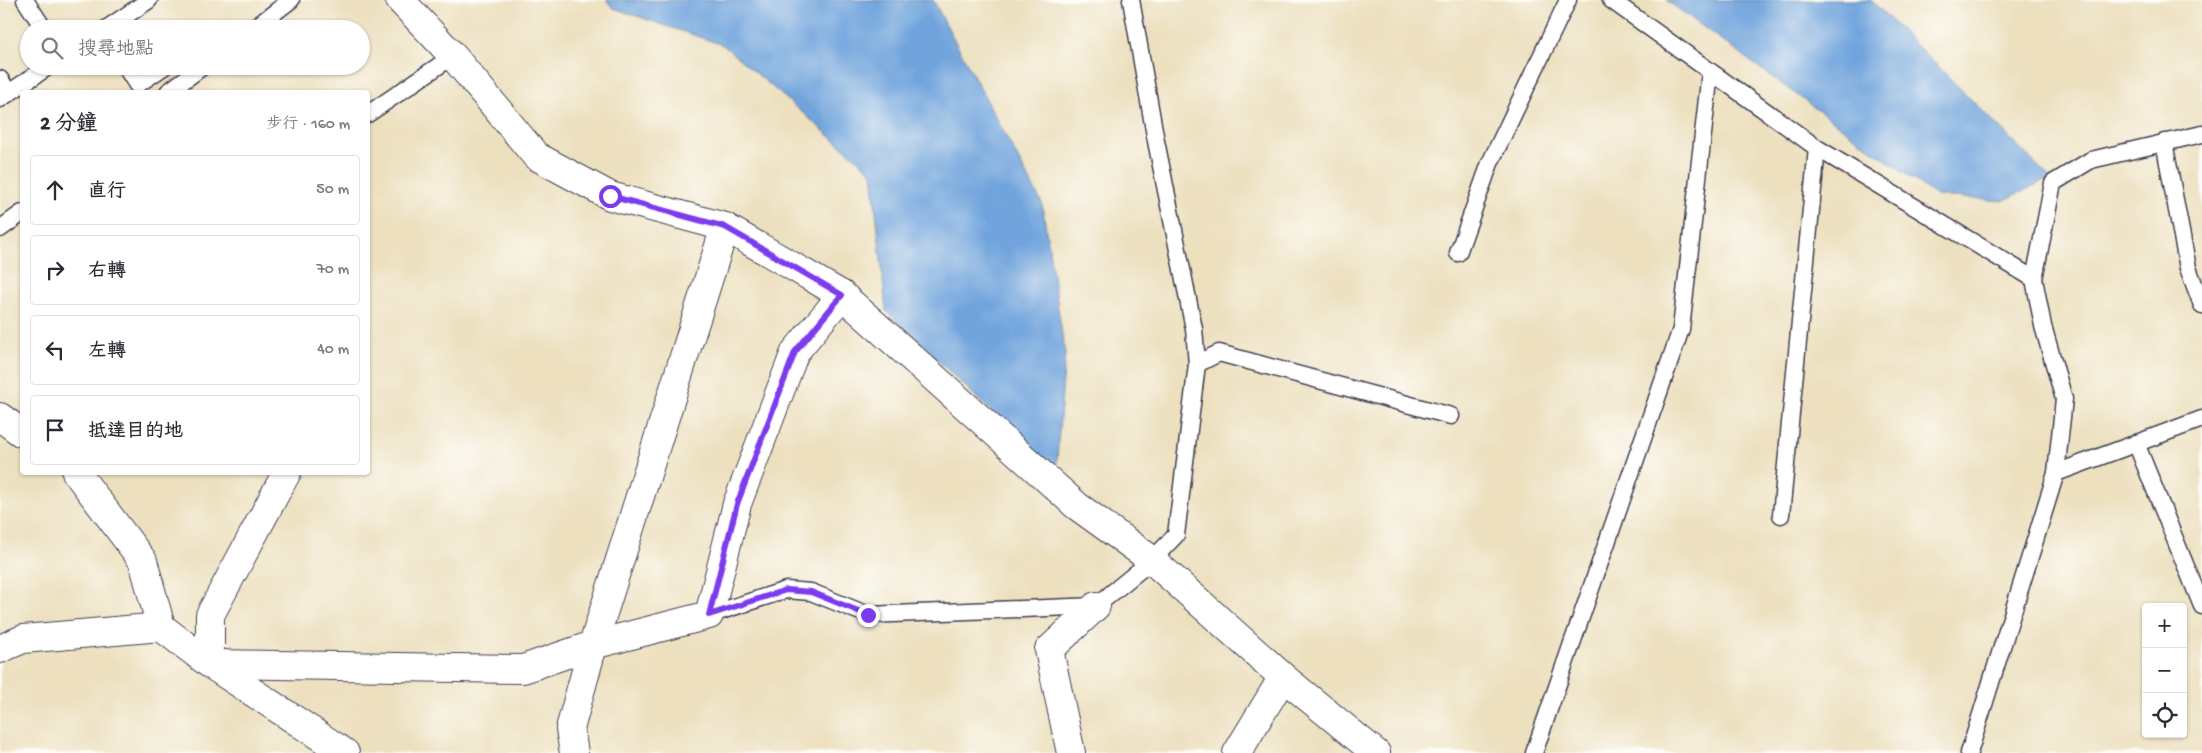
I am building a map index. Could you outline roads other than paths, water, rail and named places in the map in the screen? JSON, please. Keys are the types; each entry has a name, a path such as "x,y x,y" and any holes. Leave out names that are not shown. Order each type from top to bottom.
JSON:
{"street":[{"path":"400,0 453,56 536,156 610,196 725,227 842,295 1077,506 1152,560 1283,677 1376,753"},
{"path":"574,753 570,729 593,645 725,227"},
{"path":"210,664 523,669 593,645 709,615 737,504 795,352 842,295"},
{"path":"0,417 20,432"},
{"path":"80,475 143,561 161,628 210,664 345,753"},
{"path":"210,664 210,615 285,475"},
{"path":"1071,753 1049,650 1096,606"},
{"path":"0,649 24,639 161,628"},
{"path":"1237,753 1283,677"}],"lane":[{"path":"25,0 38,20"},
{"path":"119,20 149,0"},
{"path":"265,20 291,0"},
{"path":"709,615 786,590 811,592 868,615 1096,606 1152,560 1176,535 1197,364 1194,328 1156,141 1131,0"},
{"path":"1458,253 1490,163 1568,0"},
{"path":"1611,0 1817,148 2034,279"},
{"path":"370,113 453,56"},
{"path":"1534,753 1680,329 1710,72"},
{"path":"3,90 32,75"},
{"path":"129,75 136,90 154,75"},
{"path":"171,90 191,75"},
{"path":"1969,753 2056,473 2064,399 2043,326 2034,279 2053,182 2092,160 2202,134"},
{"path":"2164,142 2188,268 2202,305"},
{"path":"1781,515 1817,148"},
{"path":"0,229 20,214"},
{"path":"1197,364 1219,353 1451,416"},
{"path":"2056,473 2202,419"},
{"path":"2136,444 2202,606"}],"water":[{"path":"606,0 933,0 1042,203 1065,353 1056,473 886,311 872,172 723,45 613,8"},
{"path":"1666,0 1871,0 2050,178 2003,201 1936,196"}]}
